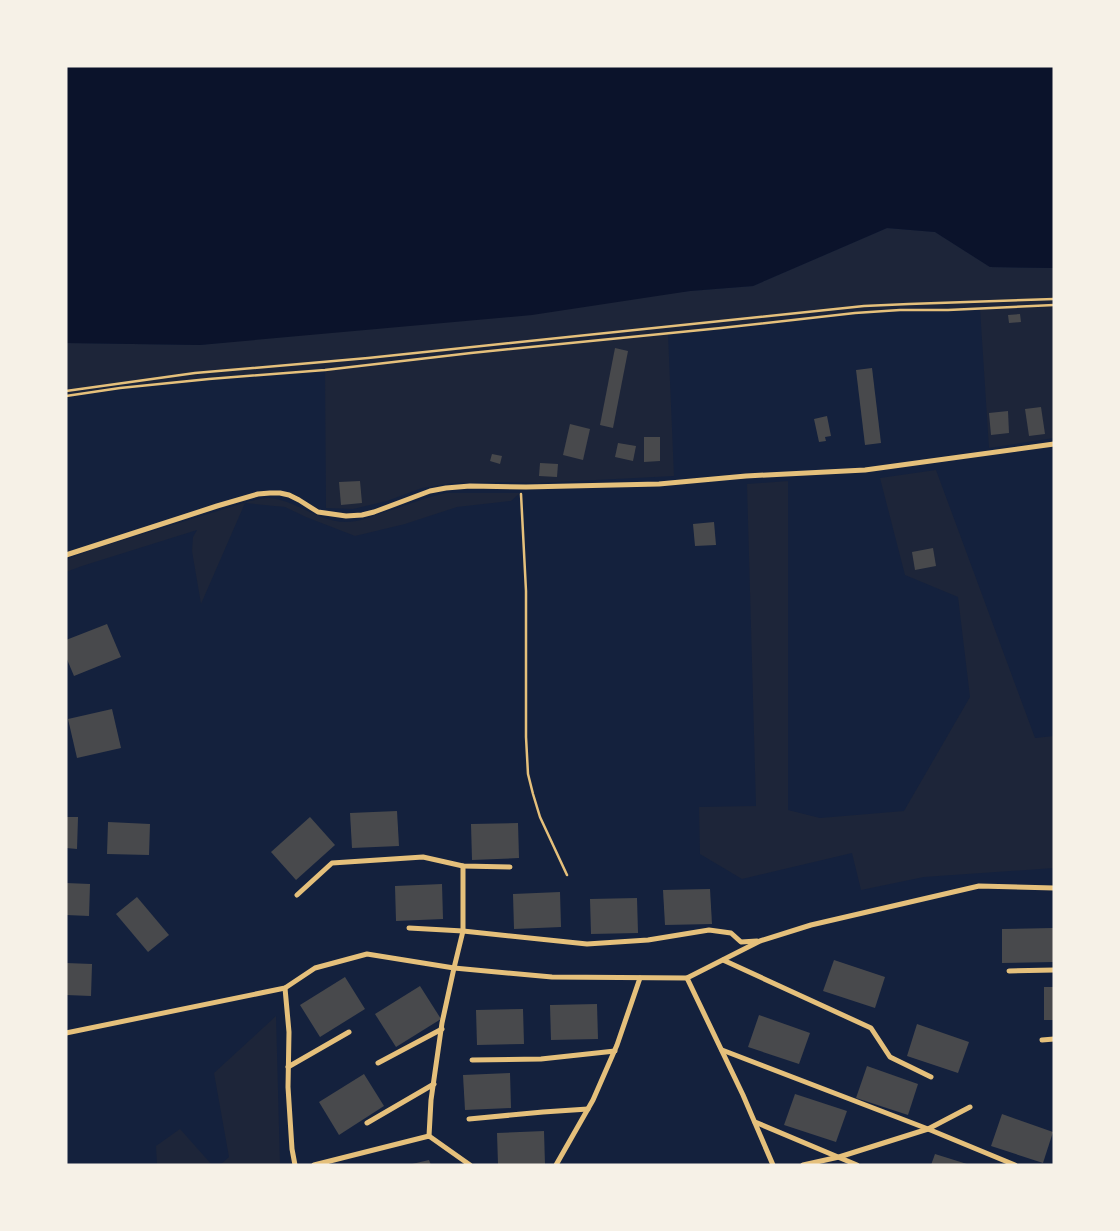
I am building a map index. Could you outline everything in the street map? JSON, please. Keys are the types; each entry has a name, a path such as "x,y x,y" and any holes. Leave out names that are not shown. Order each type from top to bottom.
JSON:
{"street":[{"path":"66,555 258,494 280,493 288,495 318,512 346,516 362,515 430,491 446,488 470,486 521,487 659,484 746,476 865,470 1054,444"},
{"path":"297,894 332,863 423,857 463,866 510,867"},
{"path":"429,1136 431,1100 442,1029 463,931 463,866"},
{"path":"66,1034 285,988 316,968 367,954 454,968 552,977 687,978 760,941 811,925 979,886 1054,888"},
{"path":"409,928 463,931 587,944 648,940 709,930 731,933 741,942 760,941"},
{"path":"723,960 871,1028 890,1057 931,1077"},
{"path":"1009,971 1054,970"},
{"path":"556,1165 593,1100 614,1051 640,978"},
{"path":"687,978 722,1050 773,1165"},
{"path":"285,988 289,1032 288,1087 292,1149 295,1165"},
{"path":"378,1063 442,1029"},
{"path":"288,1067 349,1032"},
{"path":"1042,1040 1054,1039"},
{"path":"722,1050 928,1129 1014,1165"},
{"path":"472,1060 541,1059 614,1051"},
{"path":"367,1123 434,1084"},
{"path":"803,1165 839,1157 928,1129 970,1107"},
{"path":"469,1119 588,1109"},
{"path":"755,1122 858,1165"},
{"path":"314,1165 429,1136 470,1165"}],"path":[{"path":"66,391 195,373 368,358 856,307 1054,299"},
{"path":"66,396 120,388 325,370 855,313 1054,305"},
{"path":"521,487 526,592 526,738 528,774 540,817 567,875"}],"shaded area":[{"path":"66,66 1054,66 1054,268 990,267 935,232 887,228 753,286 690,291 532,315 200,345 66,343"},
{"path":"887,228 935,232 990,267 1054,268 1054,438 989,448 980,309 900,310 855,313 668,334 674,476 538,483 453,483 422,488 387,501 353,509 326,508 325,370 163,384 66,396 66,343 200,345 690,291 753,286"},
{"path":"936,470 1035,738 1054,736 1054,868 924,877 861,890 852,853 742,879 700,854 699,807 756,806 747,484 788,481 788,810 820,818 904,811 970,697 958,597 905,575 880,478"},
{"path":"446,493 520,493 511,501 457,507 405,524 355,536 285,507 245,503 201,604 192,551 193,537 197,530 66,572 66,560 91,550 250,501 267,498 279,500 326,519 350,522 363,520"},
{"path":"276,1016 280,1165 220,1165 229,1157 214,1073"},
{"path":"180,1129 212,1165 157,1165 156,1146"}],"building":[{"path":"1020,314 1021,322 1009,323 1008,315"},
{"path":"615,348 628,351 613,428 600,425"},
{"path":"872,368 881,443 865,445 856,370"},
{"path":"1041,407 1045,434 1029,436 1025,409"},
{"path":"1008,411 1009,433 991,435 989,413"},
{"path":"827,416 831,436 825,437 826,441 819,442 814,419"},
{"path":"570,424 590,429 583,460 563,455"},
{"path":"644,437 660,437 660,461 644,462"},
{"path":"618,443 636,446 633,461 615,457"},
{"path":"492,454 502,456 500,464 490,461"},
{"path":"540,463 558,464 557,477 539,476"},
{"path":"360,481 362,503 341,505 339,482"},
{"path":"714,522 716,545 695,546 693,524"},
{"path":"933,548 936,566 915,570 912,552"},
{"path":"107,624 121,657 74,676 66,657 66,640"},
{"path":"112,709 121,748 77,758 68,719"},
{"path":"397,811 399,846 352,848 350,813"},
{"path":"66,817 78,817 77,849 66,848"},
{"path":"310,817 335,845 296,880 271,852"},
{"path":"108,822 150,824 149,855 107,854"},
{"path":"518,823 519,858 472,860 471,824"},
{"path":"66,883 90,884 89,916 66,915"},
{"path":"442,884 443,919 396,921 395,886"},
{"path":"710,889 712,924 665,925 663,890"},
{"path":"560,892 561,927 514,929 513,894"},
{"path":"137,897 169,935 148,952 116,914"},
{"path":"637,898 638,933 591,934 590,899"},
{"path":"1053,928 1054,962 1002,963 1002,929"},
{"path":"834,960 885,977 875,1008 823,991"},
{"path":"66,963 92,964 91,996 66,995"},
{"path":"345,977 365,1009 320,1037 300,1005"},
{"path":"420,986 441,1019 396,1047 375,1014"},
{"path":"1044,987 1054,987 1054,1020 1044,1020"},
{"path":"597,1004 598,1039 551,1040 550,1005"},
{"path":"523,1009 524,1044 477,1045 476,1010"},
{"path":"759,1015 810,1033 799,1064 748,1047"},
{"path":"917,1024 969,1042 958,1073 907,1056"},
{"path":"867,1066 918,1084 908,1115 856,1098"},
{"path":"510,1073 511,1108 465,1110 463,1075"},
{"path":"364,1074 384,1106 339,1135 319,1102"},
{"path":"795,1094 847,1111 836,1142 784,1125"},
{"path":"1002,1114 1053,1132 1043,1163 991,1146"},
{"path":"544,1131 545,1165 498,1165 497,1133"},
{"path":"935,1154 967,1164 931,1165"},
{"path":"429,1160 431,1165 412,1165 412,1164"}]}
